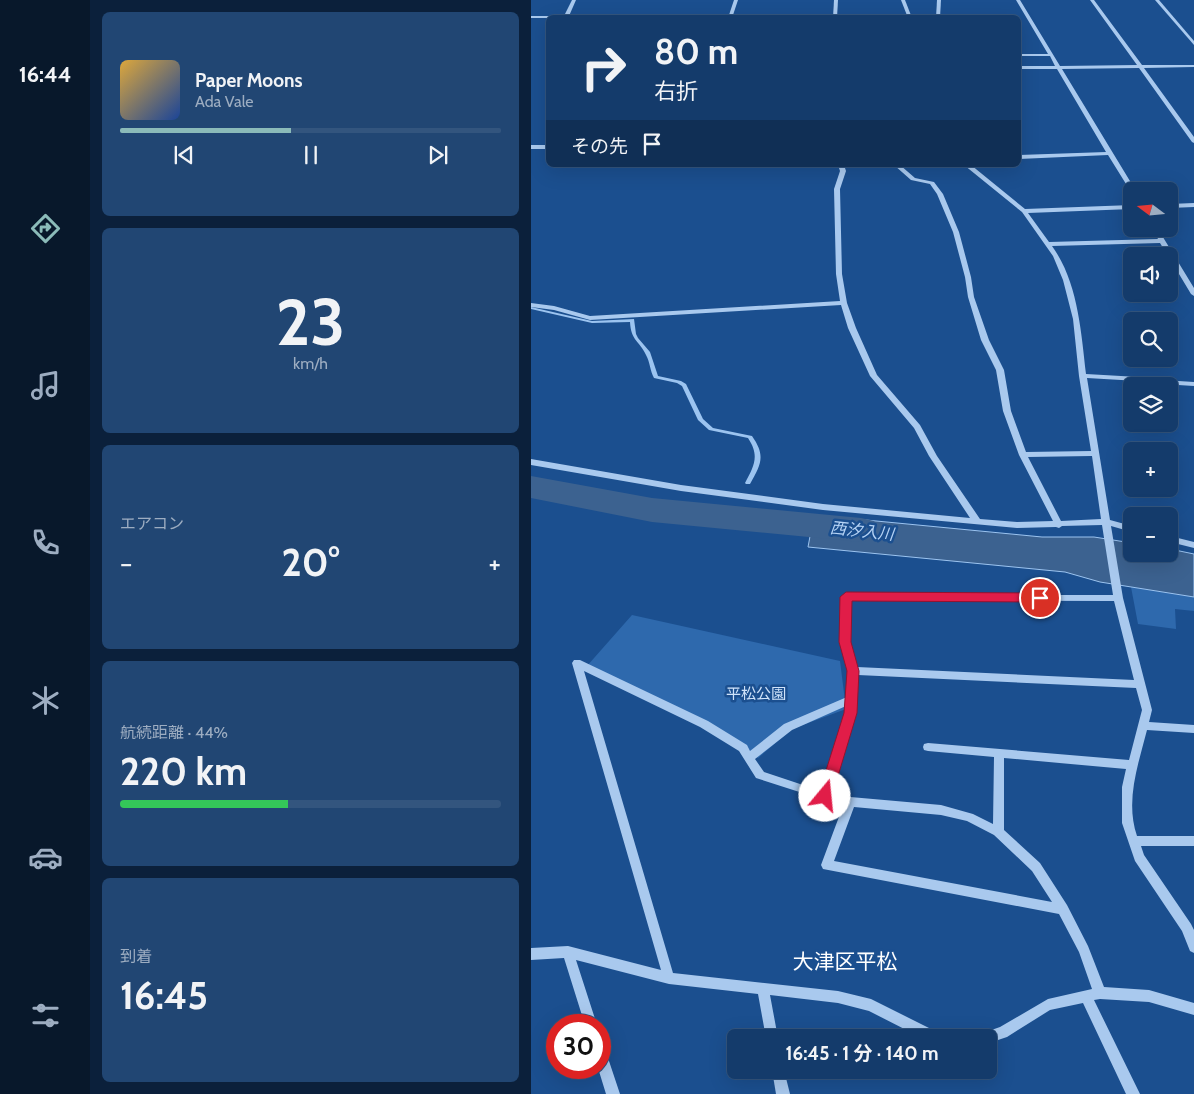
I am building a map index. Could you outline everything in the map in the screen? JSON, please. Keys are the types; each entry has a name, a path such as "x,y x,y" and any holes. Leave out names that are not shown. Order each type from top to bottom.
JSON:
{"street":[{"path":"567,15 574,0"},
{"path":"731,15 736,0"},
{"path":"835,15 836,0"},
{"path":"903,0 909,15"},
{"path":"938,15 939,0"},
{"path":"1018,0 1027,18 1060,68 1128,182"},
{"path":"1093,0 1139,67 1194,141"},
{"path":"1157,0 1194,44"},
{"path":"531,16 546,16"},
{"path":"1021,18 1027,18"},
{"path":"1021,55 1052,55"},
{"path":"1021,68 1194,66"},
{"path":"531,147 546,147"},
{"path":"1021,158 1111,153"},
{"path":"842,167 843,171 837,189 839,274 844,303 852,328 874,376 917,427 933,456 977,521"},
{"path":"899,167 913,179 932,183 940,194 945,211 956,232 968,277 971,297 985,340 1000,370 1007,411 1023,455 1059,525"},
{"path":"969,167 1024,211 1057,256 1069,290 1076,319 1083,376 1118,598 1147,710 1127,787 1127,823 1139,857 1187,928 1194,947"},
{"path":"1179,206 1194,205"},
{"path":"1024,211 1123,207"},
{"path":"1160,238 1194,294"},
{"path":"1047,244 1162,241"},
{"path":"531,305 554,308 590,318 844,303"},
{"path":"1083,376 1194,384"},
{"path":"1023,455 1095,453"},
{"path":"531,462 681,488 804,505 1017,525 1105,522 1123,527"},
{"path":"1178,541 1194,545"},
{"path":"825,796 851,713 850,700 853,671 845,642 846,597 1118,598"},
{"path":"669,978 577,663 704,724 743,748 760,775 850,802 941,810 969,817 998,832 1036,867 1063,909 1084,950 1100,993"},
{"path":"853,671 1140,684"},
{"path":"749,758 788,727 850,700"},
{"path":"1143,726 1194,729"},
{"path":"928,747 1133,765"},
{"path":"998,832 999,753"},
{"path":"850,802 827,865 1063,909"},
{"path":"1134,841 1194,841"},
{"path":"568,952 588,1014"},
{"path":"531,954 568,952 669,978 838,996 871,1005 918,1029"},
{"path":"763,988 770,1029"},
{"path":"997,1035 1003,1033 1048,1005 1100,993 1149,996 1194,1009"},
{"path":"1085,996 1133,1094"},
{"path":"608,1079 613,1094"},
{"path":"780,1079 783,1094"}],"green space":[{"path":"1131,587 1194,597 1194,611 1175,609 1176,629 1138,624"},
{"name":"平松公園","path":"632,615 840,661 846,709 792,729 758,758 737,740 587,666"}],"water":[{"path":"814,515 1042,537 1094,537 1123,542 1123,562 1178,562 1178,551 1194,554 1194,597 1100,582 1065,572 808,547"}],"waterway":[{"path":"531,308 592,322 632,320 634,334 647,352 656,377 679,382 684,385 701,420 711,429 750,437 757,449 758,460 748,483"},
{"name":"西汐入川","path":"531,487 652,510 861,530"}],"district":[{"name":"大津区平松","path":"845,961"}],"route":[{"path":"825,796 851,713 850,700 853,671 845,642 846,597 1040,598"}]}
